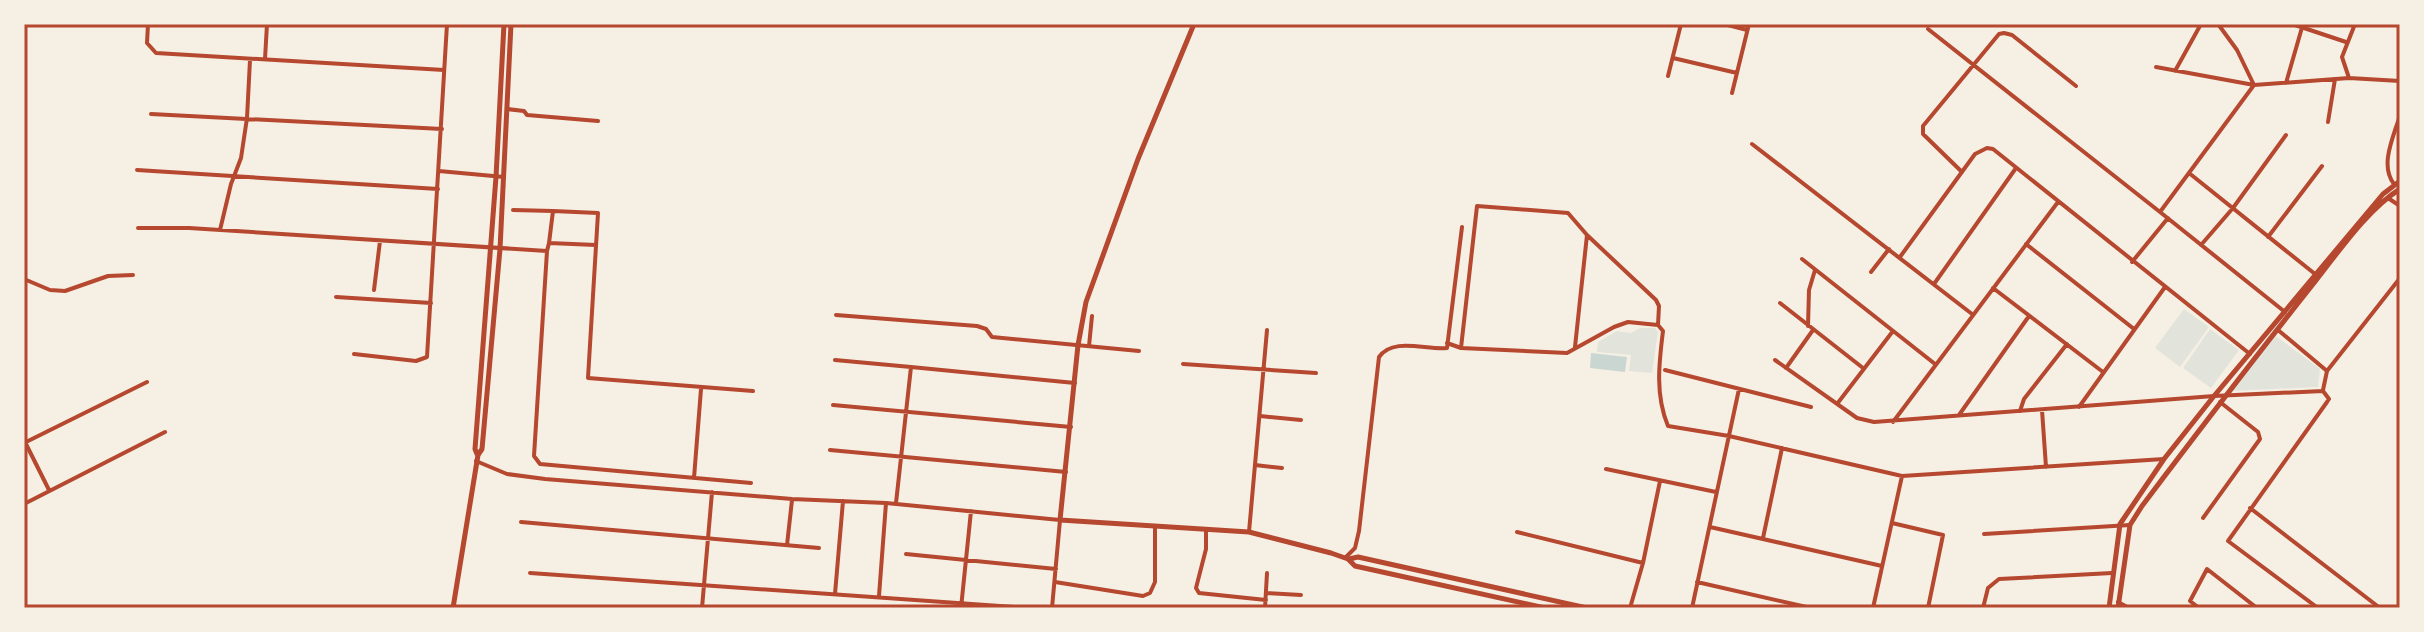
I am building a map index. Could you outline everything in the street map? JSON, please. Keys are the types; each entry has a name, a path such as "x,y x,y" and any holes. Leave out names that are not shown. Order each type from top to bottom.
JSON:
{"street":[{"path":"148,24 147,43 156,53 444,70"},
{"path":"265,59 267,24"},
{"path":"354,354 422,361 427,357 447,24"},
{"path":"504,24 496,177 475,449 477,458 507,474 545,479 1249,532 1346,559 1355,566 1541,608 1541,598"},
{"path":"453,608 477,458 482,449 500,249 511,24"},
{"path":"1052,608 1078,345 1086,302 1138,159 1194,24"},
{"path":"1668,76 1681,24"},
{"path":"1724,24 1748,27 1732,93"},
{"path":"2175,71 2201,24"},
{"path":"2218,24 2237,50 2254,85"},
{"path":"2292,24 2346,42"},
{"path":"2349,78 2342,64 2346,42 2355,24"},
{"path":"2286,83 2303,26"},
{"path":"1928,29 2285,312"},
{"path":"1962,172 1923,134 1923,126 1999,34 2012,35 2076,86"},
{"path":"1673,58 1737,73"},
{"path":"220,230 233,175 241,158 250,60"},
{"path":"2156,67 2254,85 2349,78 2400,80"},
{"path":"2328,122 2335,79"},
{"path":"2160,212 2254,85"},
{"path":"507,109 524,111 527,115 598,121"},
{"path":"151,114 442,129"},
{"path":"2129,608 2118,605 2130,525 2220,402 2397,182 2388,177 2386,164 2400,115"},
{"path":"2201,245 2233,208 2286,135"},
{"path":"1752,144 1972,314"},
{"path":"1900,257 1975,154 1987,148 2017,167 2250,354"},
{"path":"2268,237 2322,166"},
{"path":"1934,284 2017,167"},
{"path":"137,170 438,189"},
{"path":"439,171 504,177"},
{"path":"2189,173 2315,275"},
{"path":"2109,608 2120,524 2164,459 2315,275 2386,196 2400,189"},
{"path":"2386,196 2400,206"},
{"path":"1893,422 2058,202"},
{"path":"1461,348 1477,206 1568,213 1659,306 1658,325 1663,331 1657,375 1668,426 1729,436 1902,476 2164,459"},
{"path":"513,210 598,213 588,378 753,391"},
{"path":"553,211 547,251 534,456 540,464 552,466 751,483"},
{"path":"2132,262 2168,218"},
{"path":"1346,559 1355,548 1359,531 1379,357 1384,350 1394,346 1447,348 1462,227"},
{"path":"138,228 220,230 547,251"},
{"path":"1575,347 1587,235"},
{"path":"374,290 380,240"},
{"path":"549,243 596,245"},
{"path":"2026,244 2135,329"},
{"path":"1871,272 1889,249"},
{"path":"1802,259 1935,364"},
{"path":"1808,326 1808,298 1815,270"},
{"path":"24,279 50,290 65,291 108,276 133,275"},
{"path":"2318,608 2228,541 2328,400 2323,391 2327,371 2400,278"},
{"path":"2079,407 2165,287"},
{"path":"1993,288 2103,372"},
{"path":"336,297 431,303"},
{"path":"1780,303 1863,368"},
{"path":"836,315 977,326 986,329 992,337 1139,351"},
{"path":"1089,346 1092,316"},
{"path":"1958,416 2029,316"},
{"path":"1447,343 1461,348 1567,353 1628,322 1658,325"},
{"path":"1249,532 1267,330"},
{"path":"1786,368 1813,330"},
{"path":"2278,330 2327,371"},
{"path":"1837,404 1893,331"},
{"path":"2020,412 2024,399 2067,344"},
{"path":"835,360 1075,383"},
{"path":"1775,360 1857,418 1874,422 2214,396 2323,391"},
{"path":"1183,364 1316,373"},
{"path":"896,504 911,367"},
{"path":"1665,370 1811,407"},
{"path":"49,491 25,442 147,382"},
{"path":"694,478 701,388"},
{"path":"1692,608 1739,389"},
{"path":"2203,518 2260,439 2258,432 2220,402"},
{"path":"833,405 1071,427"},
{"path":"2042,410 2046,467"},
{"path":"1260,416 1301,420"},
{"path":"24,504 165,432"},
{"path":"1763,538 1782,448"},
{"path":"830,450 1066,472"},
{"path":"1255,465 1282,468"},
{"path":"1606,469 1716,492"},
{"path":"1873,608 1902,476"},
{"path":"1630,608 1660,481"},
{"path":"702,608 712,492"},
{"path":"787,545 792,499"},
{"path":"835,594 843,501"},
{"path":"879,597 886,503"},
{"path":"2250,508 2380,608"},
{"path":"961,606 971,511"},
{"path":"521,522 819,548"},
{"path":"1892,523 1943,535 1928,608"},
{"path":"1984,534 2130,525"},
{"path":"1055,582 1143,596 1150,593 1155,582 1155,526"},
{"path":"1710,527 1882,566"},
{"path":"1206,529 1206,549 1196,588 1199,593 1266,600"},
{"path":"1517,532 1643,563"},
{"path":"906,554 1056,569"},
{"path":"1346,559 1358,557 1587,608"},
{"path":"2199,608 2190,601 2207,569 2257,608"},
{"path":"530,573 879,597 961,606 1029,608"},
{"path":"1265,608 1267,573"},
{"path":"1983,608 1988,588 1999,579 2112,573"},
{"path":"1697,582 1811,608"},
{"path":"1484,594 1486,585"},
{"path":"1266,593 1301,595"}],"shaded area":[{"path":"2184,309 2209,327 2180,367 2155,348"},
{"path":"1640,328 1655,328 1658,332 1652,373 1629,371 1631,355 1597,352 1598,342 1617,331 1631,333"},
{"path":"2210,329 2239,350 2211,388 2183,368"},
{"path":"2276,336 2320,369 2318,387 2228,391"},
{"path":"1591,353 1627,357 1625,372 1590,368"}]}
